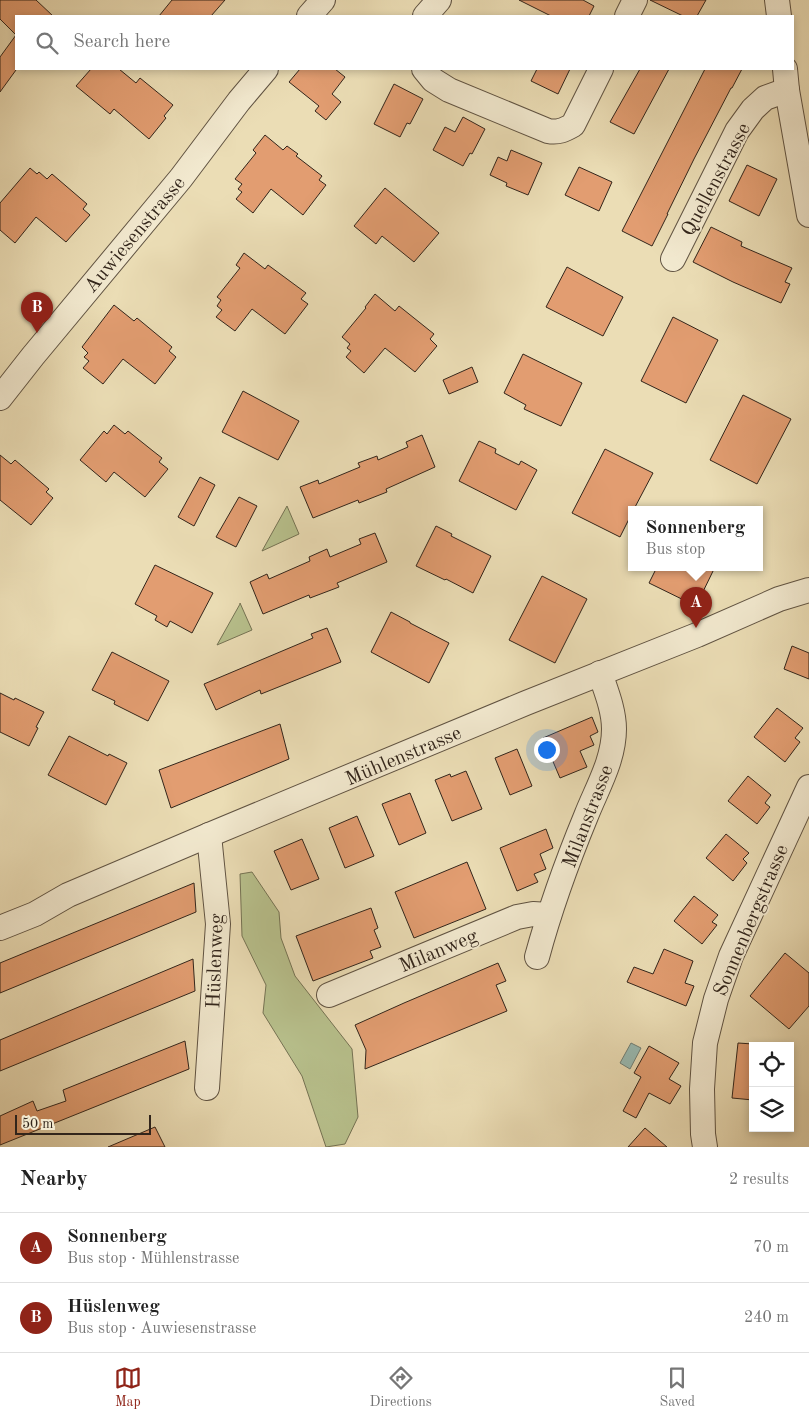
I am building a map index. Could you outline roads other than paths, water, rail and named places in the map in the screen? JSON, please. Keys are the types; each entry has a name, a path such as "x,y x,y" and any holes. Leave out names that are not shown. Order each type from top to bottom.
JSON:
{"street":[{"path":"310,15 323,0"},
{"path":"427,15 438,0"},
{"path":"628,15 635,0"},
{"path":"777,0 779,15"},
{"name":"Auwiesenstrasse","path":"0,398 180,178 239,100 265,70"},
{"path":"425,70 433,80 449,90 548,131 556,132 564,130 573,124 600,70"},
{"path":"786,79 809,215"},
{"name":"Quellenstrasse","path":"674,259 737,131 753,108 786,79"},
{"name":"Mühlenstrasse","path":"0,928 35,914 68,895 209,835 600,673 697,635 779,599 809,590"},
{"name":"Milanstrasse","path":"537,957 549,915 609,761 614,729 612,714 600,673"},
{"name":"Sonnenbergstrasse","path":"705,1147 702,1089 705,1043 716,999 731,956 809,787"},
{"name":"Hüslenweg","path":"207,1088 218,924 209,835"},
{"name":"Milanweg","path":"329,996 517,917 533,914 549,915"}],"water":[{"path":"631,1043 641,1048 630,1069 620,1063"}],"place":[{"name":"Hüslenweg","path":"37,333"},
{"name":"Sonnenberg","path":"696,628"}]}
